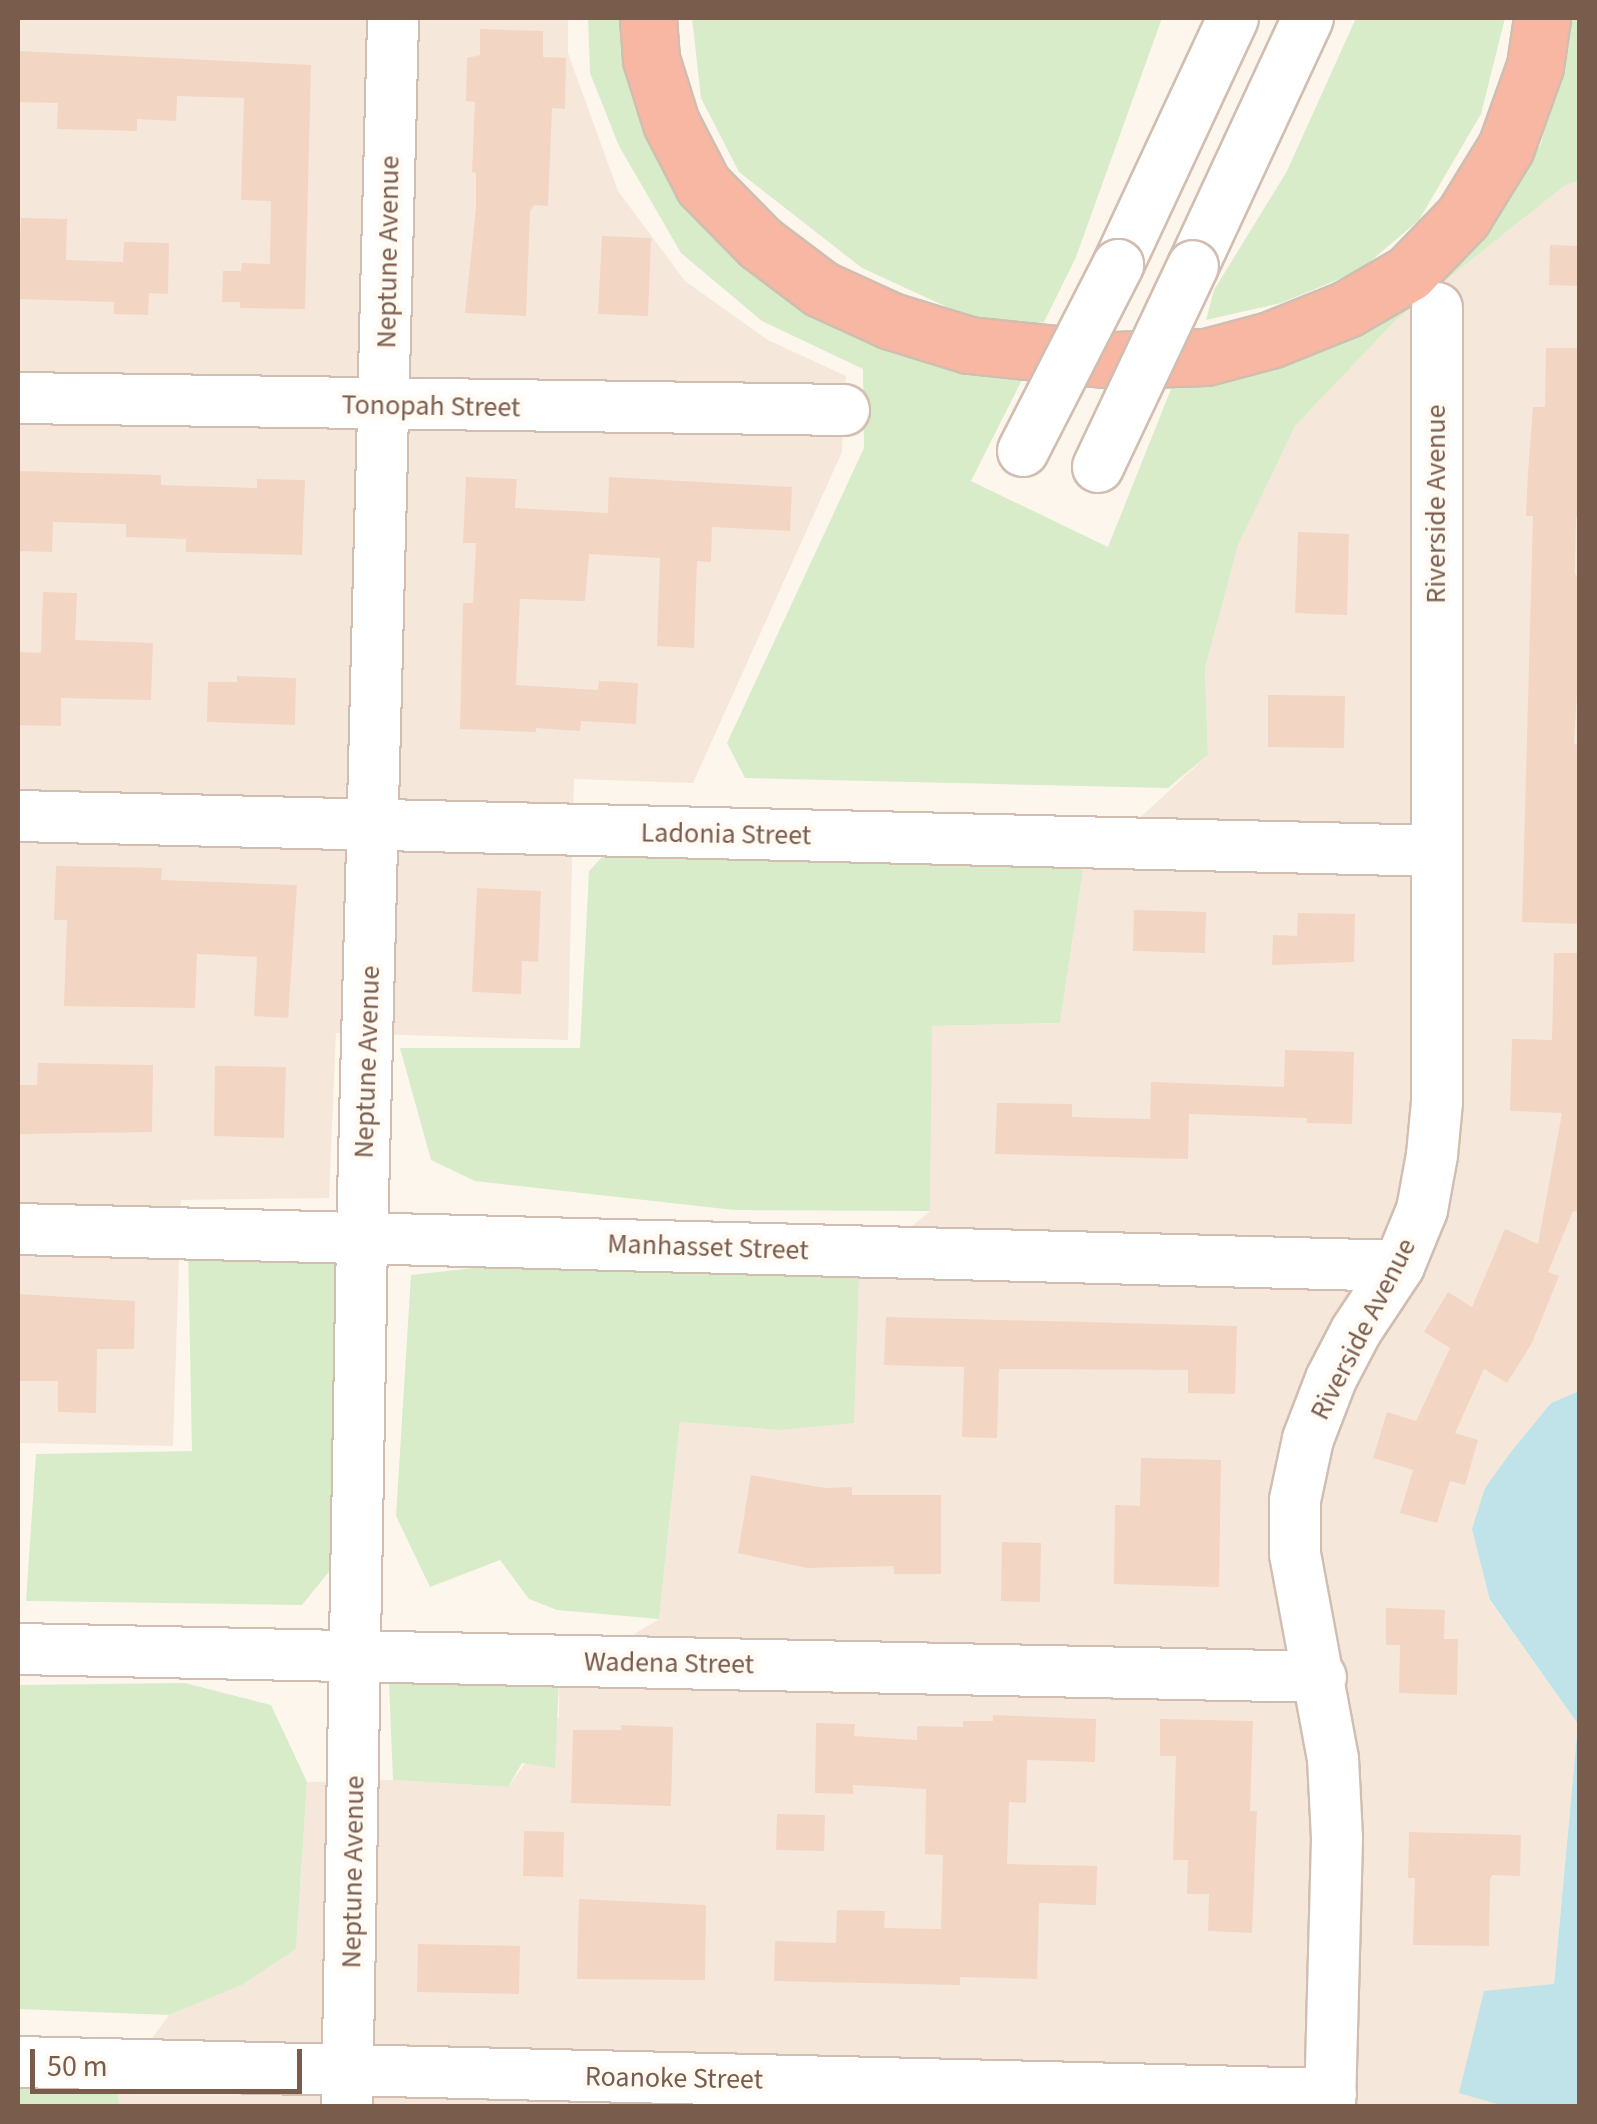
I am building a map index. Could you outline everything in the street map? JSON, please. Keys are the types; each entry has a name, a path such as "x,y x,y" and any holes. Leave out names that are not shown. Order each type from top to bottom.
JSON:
{"highway":[{"path":"648,18 651,59 671,124 704,184 760,243 821,289 891,320 969,345 1115,360 1206,357 1270,340 1348,309 1409,272 1463,216 1506,147 1535,66 1542,18"}],"street":[{"name":"Neptune Avenue","path":"348,2088 362,1237 393,18"},
{"path":"1022,451 1118,264 1233,18"},
{"path":"1098,467 1308,18"},
{"name":"Riverside Avenue","path":"1330,2100 1336,1838 1333,1759 1294,1554 1295,1500 1308,1439 1331,1378 1399,1266 1422,1210 1432,1154 1436,1102 1436,308"},
{"name":"Tonopah Street","path":"18,398 844,410"},
{"name":"Ladonia Street","path":"18,816 1436,851"},
{"name":"Manhasset Street","path":"18,1229 1399,1266"},
{"name":"Wadena Street","path":"18,1649 1320,1677"},
{"name":"Roanoke Street","path":"18,2062 348,2088 1330,2100"}],"shaded area":[{"path":"18,18 568,18 568,53 618,191 685,281 768,340 846,376 842,452 693,783 574,779 568,1040 336,1033 329,1198 181,1200 173,1446 19,1443 18,1509"},
{"path":"1579,180 1579,1391 1551,1403 1485,1488 1490,1601 1578,1724 1554,1984 1504,2106 120,2106 116,2087 169,2015 242,1985 296,1949 307,1782 393,1780 508,1787 559,1716 559,1680 659,1619 680,1422 779,1430 859,1271 930,1211 931,1026 1060,1023 1083,870 1208,755 1205,670 1238,544 1295,426 1396,320 1564,186"}],"green space":[{"path":"588,18 634,18 707,227 1028,368 971,481 1108,547 1175,379 1503,202 1541,144 1566,45 1568,18 1579,18 1579,180 1564,186 1396,320 1295,426 1238,545 1205,669 1208,755 1168,788 745,778 727,743 864,448 863,369 762,321 681,253 619,146 590,73"},
{"path":"692,18 1162,18 1076,257 1044,322 997,330 862,268 739,172 701,98"},
{"path":"1356,18 1505,18 1481,114 1419,220 1359,271 1281,303 1206,320 1214,290 1287,171"},
{"path":"608,851 1058,855 1083,870 1060,1023 932,1026 930,1211 734,1210 475,1181 431,1160 400,1048 580,1048 589,871"},
{"path":"188,1247 315,1254 344,1266 336,1563 302,1605 26,1601 36,1454 192,1451"},
{"path":"520,1263 859,1271 854,1423 779,1430 680,1422 659,1619 557,1610 529,1599 500,1560 430,1587 396,1516 411,1275"},
{"path":"559,1680 555,1768 522,1763 508,1787 393,1780 389,1682"},
{"path":"185,1683 271,1705 307,1782 296,1949 242,1985 169,2015 18,2009 18,1685"},
{"path":"18,2085 116,2087 120,2106 18,2106"}],"water":[{"path":"1579,1391 1579,2106 1504,2106 1459,2093 1484,1991 1554,1984 1578,1724 1490,1600 1472,1529 1485,1488 1511,1452 1551,1403"}],"building":[{"path":"480,29 543,31 543,57 566,58 565,109 552,108 548,206 534,205 530,211 526,316 465,313 476,208 476,173 472,172 475,102 466,101 467,58 480,55"},
{"path":"18,51 311,65 305,309 240,308 240,302 222,302 223,271 241,271 242,263 270,264 271,201 241,200 244,98 177,96 176,121 137,119 137,131 57,129 58,103 18,102"},
{"path":"21,218 67,219 66,260 123,262 124,242 169,243 168,294 149,293 148,315 114,314 114,302 18,299"},
{"path":"602,236 651,238 648,316 598,314"},
{"path":"1550,245 1580,246 1580,286 1549,285"},
{"path":"1546,348 1580,348 1580,517 1576,517 1575,574 1580,580 1580,640 1574,744 1580,744 1580,924 1522,922 1533,516 1526,516 1533,407 1545,407"},
{"path":"18,471 161,475 161,485 257,488 257,479 305,480 302,555 186,552 186,539 126,537 126,524 53,522 52,552 18,551"},
{"path":"466,477 517,479 515,508 608,513 609,477 792,487 790,531 712,527 711,562 697,561 694,648 657,646 660,558 589,554 585,601 520,599 516,685 598,690 599,681 638,683 636,724 581,721 580,731 460,729 463,603 473,603 476,543 463,543"},
{"path":"1298,532 1349,534 1347,615 1295,613"},
{"path":"43,592 77,593 75,640 153,643 151,700 61,698 61,726 18,725 18,652 41,653"},
{"path":"237,676 296,678 295,725 207,722 208,682 237,682"},
{"path":"1268,695 1345,696 1344,748 1268,747"},
{"path":"56,866 162,868 161,880 297,885 288,1018 254,1016 257,957 197,954 195,1008 64,1006 67,920 54,920"},
{"path":"477,888 541,891 538,962 522,961 521,994 472,992"},
{"path":"1134,910 1206,912 1205,953 1133,951"},
{"path":"1298,913 1355,914 1354,962 1272,965 1273,935 1297,936"},
{"path":"1554,953 1580,953 1580,1212 1573,1211 1548,1272 1559,1276 1532,1343 1507,1383 1484,1369 1455,1433 1478,1440 1465,1485 1450,1481 1437,1523 1400,1513 1413,1470 1373,1458 1387,1412 1416,1421 1450,1348 1424,1332 1448,1292 1472,1307 1505,1229 1538,1244 1562,1113 1510,1111 1512,1039 1552,1040"},
{"path":"1285,1050 1354,1052 1352,1124 1307,1123 1307,1118 1189,1114 1188,1159 995,1154 997,1103 1072,1104 1072,1117 1150,1119 1151,1082 1284,1087"},
{"path":"38,1063 153,1065 152,1132 18,1134 18,1085 37,1085"},
{"path":"215,1066 286,1067 284,1138 214,1136"},
{"path":"18,1294 135,1301 134,1349 97,1349 96,1413 58,1412 58,1381 18,1381"},
{"path":"886,1317 1237,1326 1235,1394 1188,1393 1188,1370 999,1369 997,1438 962,1437 964,1367 884,1365"},
{"path":"1141,1458 1221,1460 1219,1587 1114,1584 1115,1505 1140,1506"},
{"path":"751,1475 825,1488 852,1487 852,1495 941,1495 941,1574 894,1574 894,1566 807,1568 738,1553"},
{"path":"1002,1542 1041,1543 1040,1602 1001,1601"},
{"path":"1386,1608 1445,1610 1444,1639 1458,1639 1457,1695 1399,1693 1400,1645 1386,1645"},
{"path":"993,1715 1096,1719 1095,1762 1027,1760 1026,1803 1009,1802 1007,1864 1097,1866 1096,1905 1039,1903 1037,1979 960,1977 960,1985 774,1981 775,1941 836,1943 837,1910 885,1911 884,1928 941,1929 943,1855 925,1854 926,1789 853,1785 853,1794 815,1793 816,1723 855,1724 854,1736 917,1740 917,1726 963,1727 963,1721 993,1721"},
{"path":"1160,1719 1253,1721 1250,1811 1257,1811 1252,1933 1208,1931 1209,1894 1187,1894 1188,1860 1173,1860 1176,1756 1160,1756"},
{"path":"621,1725 673,1727 671,1806 571,1803 573,1730 621,1730"},
{"path":"777,1814 825,1815 824,1851 776,1850"},
{"path":"524,1831 564,1832 563,1877 523,1876"},
{"path":"1409,1832 1521,1835 1520,1876 1492,1875 1490,1880 1489,1946 1413,1945 1415,1878 1408,1878"},
{"path":"579,1899 706,1905 705,1980 577,1979"},
{"path":"418,1944 520,1946 519,1994 417,1992"}]}
